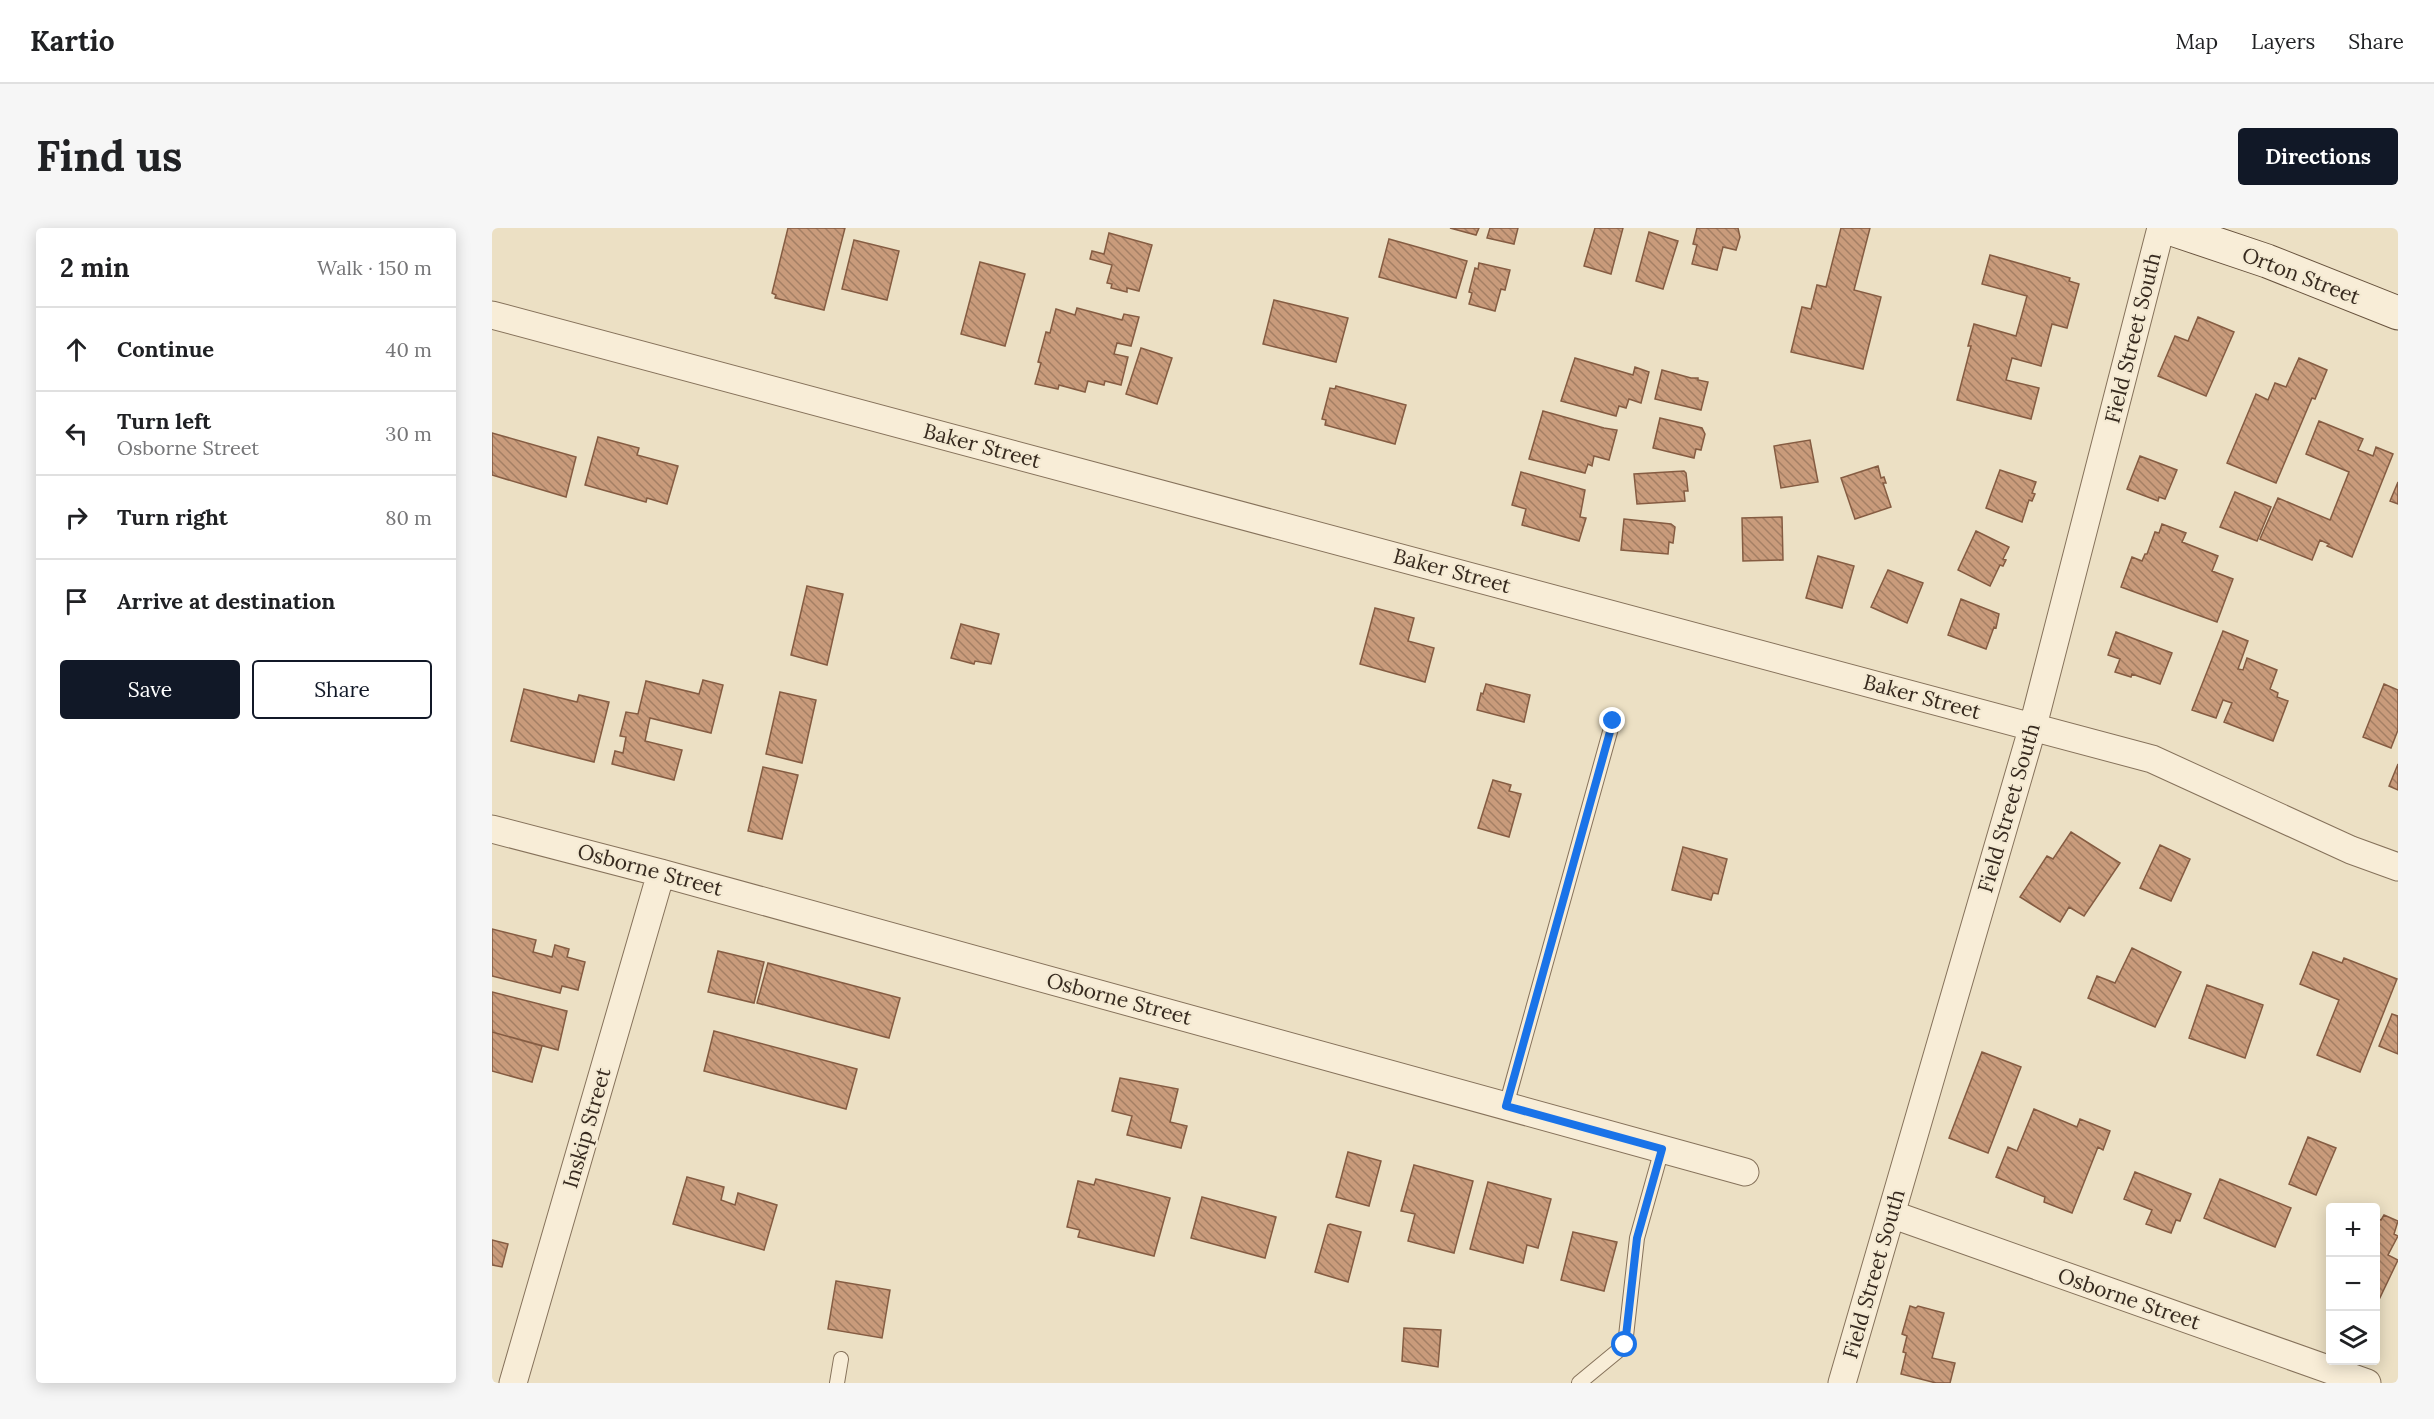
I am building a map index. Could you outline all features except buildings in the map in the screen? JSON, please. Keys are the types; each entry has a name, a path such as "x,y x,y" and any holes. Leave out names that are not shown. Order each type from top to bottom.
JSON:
{"main road":[{"name":"Orton Street","path":"2169,228 2267,261 2398,314"}],"street":[{"name":"Field Street South","path":"1842,1383 2033,726 2161,228"},
{"name":"Baker Street","path":"492,315 2152,759 2351,850 2398,867"},
{"name":"Osborne Street","path":"492,829 662,873 1744,1172"},
{"name":"Inskip Street","path":"513,1383 662,873"},
{"name":"Osborne Street","path":"1891,1214 2367,1383"}],"lane":[{"path":"1506,1106 1613,721"},
{"path":"1579,1383 1625,1345 1637,1238 1662,1149"},
{"path":"837,1383 841,1359"}],"route":[{"path":"1613,721 1506,1106 1662,1149 1637,1238 1625,1345"}]}
